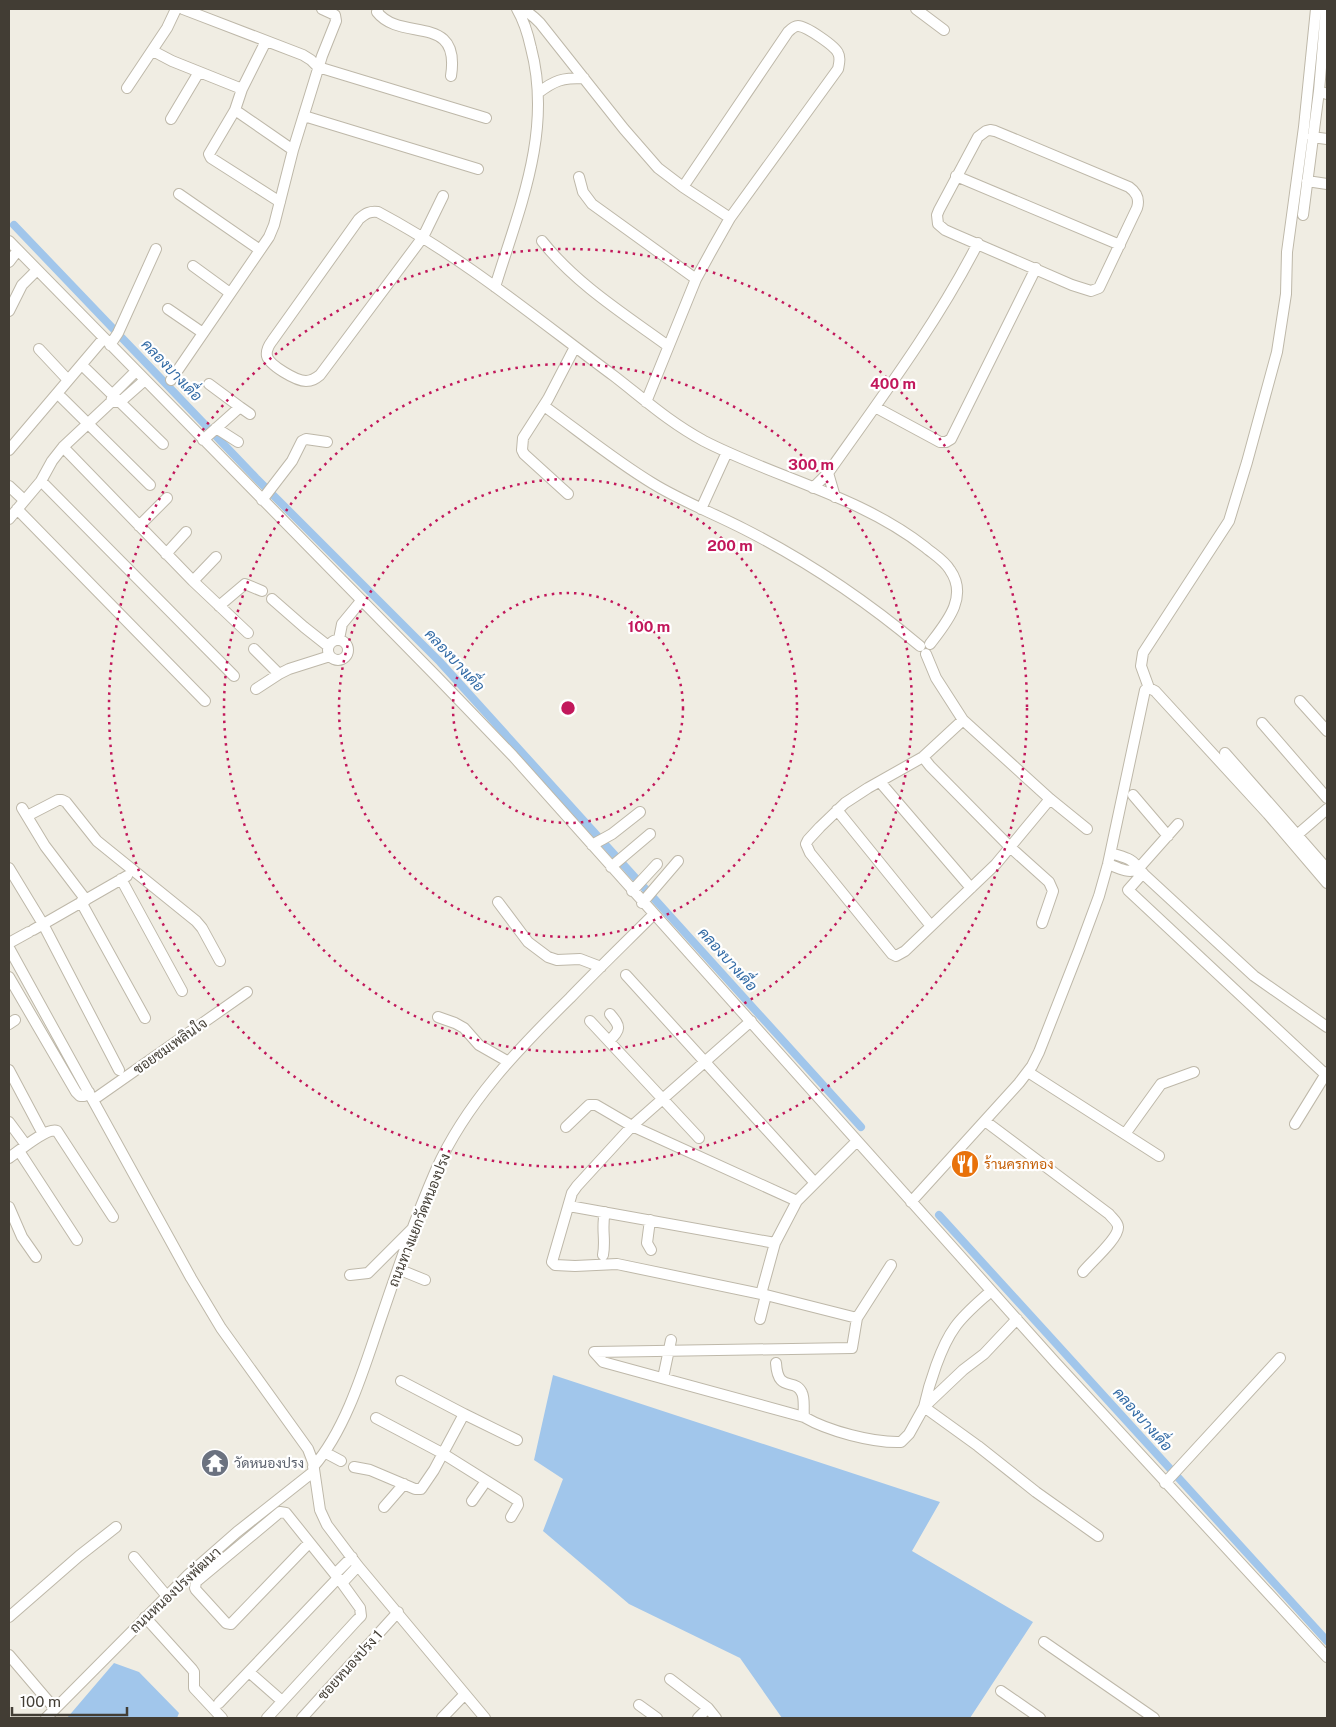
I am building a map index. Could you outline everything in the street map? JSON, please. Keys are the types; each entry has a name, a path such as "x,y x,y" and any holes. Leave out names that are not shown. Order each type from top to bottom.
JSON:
{"street":[{"path":"127,88 167,28 176,9"},
{"path":"183,9 303,55 318,68 486,118"},
{"path":"171,380 269,237 274,225 292,150 336,19 334,14 322,9"},
{"path":"378,9 377,12 382,18 390,23 424,31 447,42 452,58 451,76"},
{"path":"517,9 524,10 537,19 658,168 730,218"},
{"path":"495,287 527,183 535,152 538,123 535,61 526,28 517,9"},
{"path":"916,9 944,30"},
{"path":"1316,9 1304,127 1287,252 1283,317 1277,352 1248,462 1229,521 1143,653 1141,666 1149,688 1155,691 1268,814 1327,883"},
{"path":"1303,215 1312,137 1323,92 1326,9"},
{"path":"646,402 696,280 730,218 838,69 839,54 835,48 806,29 799,26 793,27 683,187"},
{"path":"266,41 242,89 235,110 209,154 211,158 280,202"},
{"path":"153,50 172,61 242,89"},
{"path":"170,119 199,72"},
{"path":"538,93 561,79 584,78"},
{"path":"235,110 292,150"},
{"path":"304,116 478,169"},
{"path":"986,131 995,131 1129,187 1135,191 1139,202 1102,284 1096,290 1086,290 978,243 945,230 938,224 938,210 978,137 986,131"},
{"path":"1312,137 1327,139"},
{"path":"956,176 1120,245"},
{"path":"579,177 583,192 592,204 696,280"},
{"path":"1307,181 1327,184"},
{"path":"179,194 260,250"},
{"path":"442,196 423,237 320,375 313,380 303,382 273,365 267,356 267,350 272,341 360,219 366,213 378,212 423,237 495,287 676,425 727,452 835,497 894,526 918,541 944,562 951,571 958,592 956,603 950,616 925,648"},
{"path":"9,241 37,270 111,339 145,380 210,434 362,601 597,842 647,897 653,915 858,1140 910,1202 1168,1479 1327,1657"},
{"path":"542,242 556,259 578,280 668,346"},
{"path":"813,488 828,473 875,407 941,308 978,243"},
{"path":"9,450 68,380 111,339 156,249"},
{"path":"9,262 18,250"},
{"path":"193,266 230,293"},
{"path":"875,407 940,442 946,442 951,439 1036,268"},
{"path":"9,311 22,285 37,270"},
{"path":"168,309 203,333"},
{"path":"568,494 528,458 522,450 522,438 544,406 574,347"},
{"path":"39,349 68,380"},
{"path":"86,369 163,444"},
{"path":"9,519 41,481 63,447 115,399 136,371"},
{"path":"115,399 145,380"},
{"path":"210,384 250,414"},
{"path":"62,398 150,485"},
{"path":"544,406 652,483 701,509 743,528 824,574 925,648 936,678 963,720 1050,799 1088,830"},
{"path":"210,434 240,407"},
{"path":"210,434 238,442"},
{"path":"266,495 292,461 302,441 306,439 327,442"},
{"path":"63,447 166,554 248,633"},
{"path":"701,509 727,452"},
{"path":"828,473 835,497"},
{"path":"41,481 234,676"},
{"path":"9,486 24,500"},
{"path":"139,526 167,498"},
{"path":"17,509 205,701"},
{"path":"166,554 186,532"},
{"path":"193,581 216,557"},
{"path":"219,606 245,584 262,591"},
{"path":"256,689 279,674 329,651 333,641 339,640 348,645 348,652 347,655 338,660 329,651 304,627 272,599"},
{"path":"339,640 342,624 362,601"},
{"path":"254,649 279,674"},
{"path":"910,1202 1028,1072 1039,1052 1099,896 1112,853 1143,694 1149,688"},
{"path":"1300,701 1327,731"},
{"path":"963,720 923,757 854,797 837,810 806,844 807,848 888,951 896,956 900,955 931,926 996,864 1050,799"},
{"path":"1262,722 1327,798"},
{"path":"1225,753 1327,868"},
{"path":"923,757 1010,847 1052,886 1053,891 1042,923"},
{"path":"880,782 971,888"},
{"path":"1133,795 1168,836"},
{"path":"145,1018 83,901 24,812 62,800 74,810 97,841 196,920 220,961"},
{"path":"1297,835 1327,809"},
{"path":"837,810 931,926"},
{"path":"597,842 612,834 640,812"},
{"path":"1178,824 1140,871 1128,890 1326,1073 1295,1124"},
{"path":"615,863 650,834"},
{"path":"1112,853 1136,863 1140,871 1254,976 1327,1027"},
{"path":"647,897 678,861"},
{"path":"636,886 656,864"},
{"path":"1108,864 1128,871 1140,871"},
{"path":"9,868 43,924 120,1070"},
{"path":"134,872 19,939 40,1005 191,1278 221,1328 308,1449 322,1517 355,1561 485,1718"},
{"path":"121,879 182,991"},
{"path":"498,902 528,942 548,957 557,960 573,960 578,965 598,970"},
{"name":"ถนนทางแยกวัดหนองปรง","path":"313,1469 334,1458 337,1432 406,1272 414,1227 436,1170 451,1141 473,1106 507,1061 653,915"},
{"path":"626,975 815,1183"},
{"path":"9,977 19,1018 76,1092 80,1096 91,1096"},
{"name":"ซอยชมเพลินใจ","path":"91,1096 247,992"},
{"path":"19,1018 40,1005"},
{"path":"609,1040 616,1033 618,1026 610,1014"},
{"path":"438,1017 464,1028 479,1045 507,1061"},
{"path":"590,1021 699,1138"},
{"path":"750,1021 632,1126 577,1186 572,1193 552,1262 555,1265 589,1266 617,1264 764,1295 857,1318"},
{"path":"9,1070 43,1134"},
{"path":"1028,1072 1159,1156"},
{"path":"1125,1134 1156,1088 1166,1081 1194,1072"},
{"path":"566,1127 589,1105 596,1105 632,1126 797,1201"},
{"path":"985,1121 1108,1214 1118,1224 1115,1237 1082,1272"},
{"path":"9,1122 77,1240"},
{"path":"9,1158 43,1134 54,1130 59,1133 113,1218"},
{"path":"760,1319 775,1243 797,1201 858,1140"},
{"path":"569,1206 775,1243"},
{"path":"9,1207 22,1237 36,1257"},
{"path":"603,1255 605,1241 602,1224 605,1212"},
{"path":"650,1220 647,1243 651,1250"},
{"path":"350,1275 368,1272 414,1227"},
{"path":"891,1265 857,1318 852,1348 594,1352 603,1362 804,1417 851,1435 901,1442 909,1434 924,1407 963,1370 984,1354 1017,1319"},
{"path":"406,1272 425,1280"},
{"path":"924,1407 927,1392 948,1338 960,1321 991,1291"},
{"path":"662,1378 671,1340"},
{"path":"1168,1479 1280,1358"},
{"path":"776,1363 778,1377 782,1381 799,1388 802,1392 804,1396 804,1417"},
{"path":"401,1381 517,1440"},
{"path":"924,1407 978,1446 1036,1492 1098,1536"},
{"path":"354,1467 370,1470 414,1490 421,1490 464,1414"},
{"path":"376,1418 442,1453 518,1502 511,1517"},
{"name":"ถนนหนองปรงพัฒนา","path":"46,1718 166,1595 237,1532 313,1469"},
{"path":"472,1501 486,1481"},
{"path":"384,1507 404,1484"},
{"path":"267,1718 361,1616 360,1608 286,1513 280,1512 196,1582 195,1588 226,1623 231,1624 309,1543"},
{"path":"9,1617 79,1556 116,1527"},
{"path":"134,1557 166,1595"},
{"path":"219,1703 355,1561"},
{"name":"ซอยหนองปรง 1","path":"302,1718 398,1612"},
{"path":"145,1617 192,1668 194,1688 222,1718"},
{"path":"1044,1642 1150,1717"},
{"path":"9,1655 55,1709"},
{"path":"249,1672 282,1702"},
{"path":"670,1679 708,1708 716,1718"},
{"path":"1000,1691 1040,1718"},
{"path":"442,1718 465,1694"},
{"path":"639,1705 657,1718"},
{"path":"698,1718 708,1708"}],"water":[{"path":"553,1375 940,1502 912,1551 1033,1622 970,1718 782,1718 740,1658 629,1604 543,1531 563,1479 534,1460"},
{"path":"114,1663 139,1672 179,1713 177,1718 67,1718"}],"waterway":[{"name":"คลองบางเดื่อ","path":"14,225 256,478 440,662 861,1127"},
{"name":"คลองบางเดื่อ","path":"939,1215 1327,1641"}],"place":[{"name":"ร้านครกทอง","path":"965,1164"},
{"name":"วัดหนองปรง","path":"215,1463"}]}
